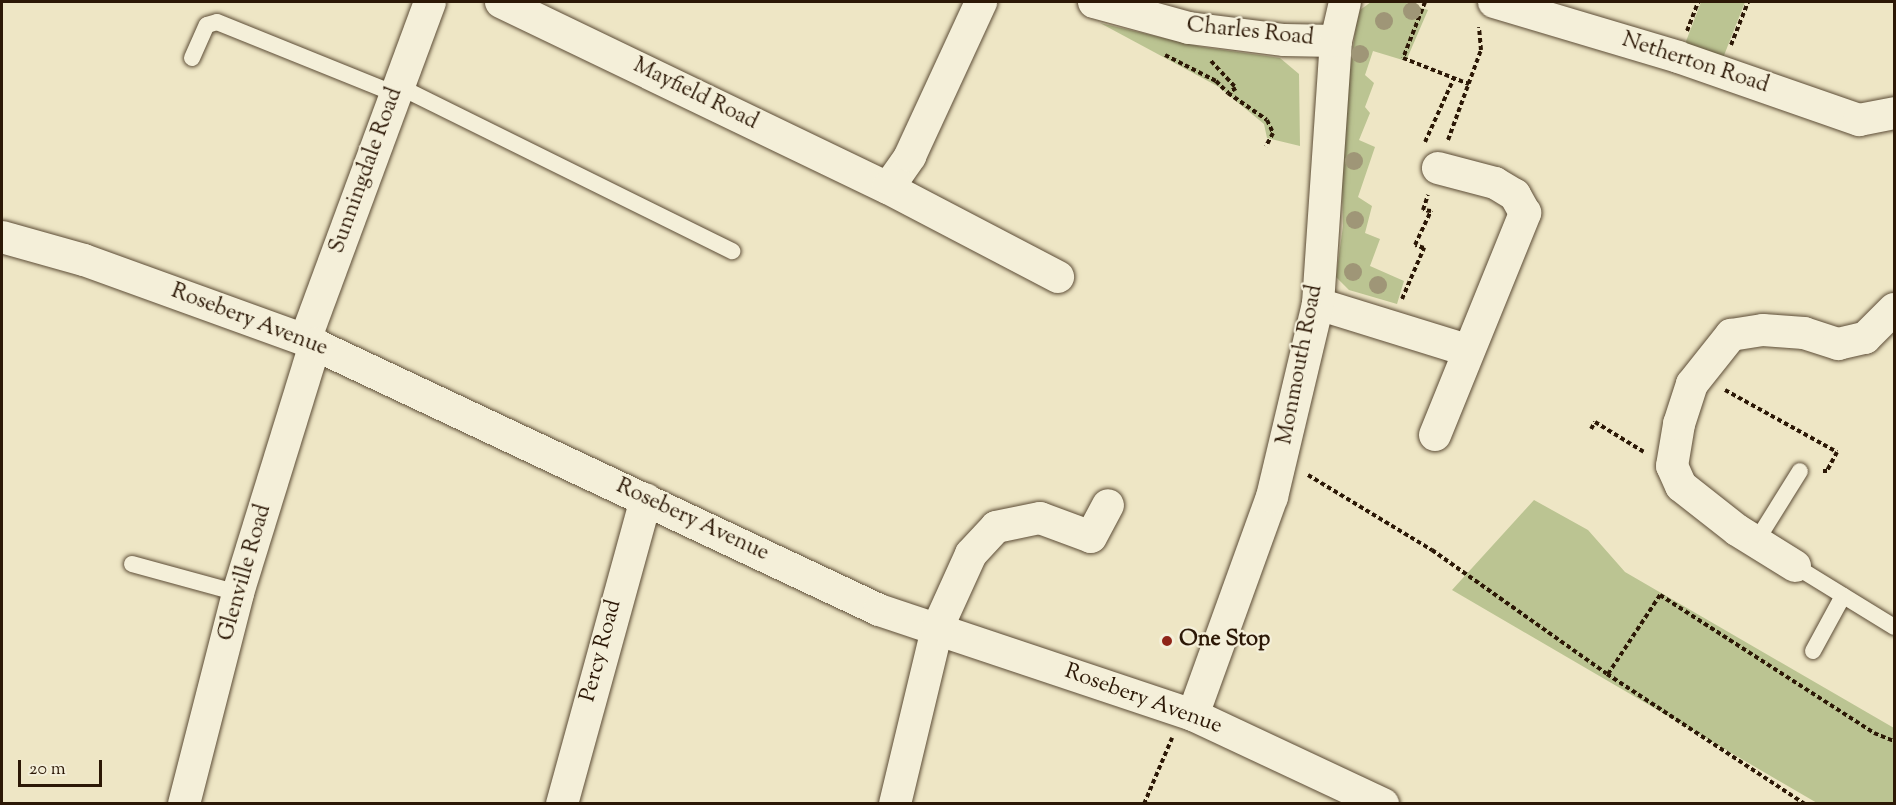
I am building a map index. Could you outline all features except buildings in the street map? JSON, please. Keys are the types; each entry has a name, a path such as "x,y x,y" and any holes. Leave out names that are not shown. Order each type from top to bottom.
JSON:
{"street":[{"name":"Sunningdale Road","path":"310,342 397,90 430,2"},
{"name":"Mayfield Road","path":"501,2 888,188 1058,277"},
{"path":"888,188 910,156 981,2"},
{"name":"Charles Road","path":"1094,2 1189,28 1284,40 1336,41"},
{"name":"Monmouth Road","path":"1188,714 1272,497 1317,304 1336,41 1345,2"},
{"name":"Netherton Road","path":"1494,2 1721,71 1859,120 1894,112"},
{"path":"1434,158 1495,183 1515,195 1525,213 1467,350 1435,435"},
{"name":"Rosebery Avenue","path":"2,237 84,260 310,342 879,610 1188,714 1383,804"},
{"path":"1317,304 1467,350"},
{"path":"1795,566 1757,540 1737,530 1681,486 1675,472 1679,424 1698,375 1731,335 1763,330 1804,333 1838,344 1865,338 1892,317"},
{"name":"Glenville Road","path":"184,804 238,592 310,342"},
{"name":"Percy Road","path":"562,804 646,499"},
{"path":"895,804 937,629 971,554 996,527 1040,518 1091,537 1108,505"}],"lane":[{"path":"192,58 207,25 217,22 397,90 732,251"},
{"path":"1757,540 1800,471"},
{"path":"132,564 238,592"},
{"path":"1795,566 1894,627"},
{"path":"1813,651 1844,596"}],"path":[{"path":"1425,2 1403,58 1469,84"},
{"path":"1721,71 1748,2"},
{"path":"1189,28 1193,49 1205,54 1236,88 1228,93 1267,120 1273,133 1266,146"},
{"path":"1434,158 1425,142 1454,77"},
{"path":"1698,375 1837,452 1827,471 1800,471"},
{"path":"1591,429 1595,422 1675,472"},
{"path":"1282,459 1432,550 1607,674 1806,804"},
{"path":"1607,674 1660,595 1874,733 1894,741"},
{"path":"1144,804 1188,714"}],"green space":[{"path":"1371,2 1403,2 1428,10 1406,61 1373,51 1365,75 1374,83 1365,107 1370,113 1359,140 1375,147 1358,197 1372,206 1365,233 1380,239 1370,266 1404,281 1397,304 1349,290 1336,277 1343,226 1341,142 1356,25 1360,10"},
{"path":"1701,2 1745,2 1723,58 1685,44"},
{"path":"1100,23 1202,47 1280,58 1299,74 1300,146 1267,138 1264,124 1219,87"},
{"path":"1534,500 1588,530 1625,572 1894,728 1894,803 1817,803 1452,590"}],"place":[{"name":"One Stop","path":"1167,641"}]}
